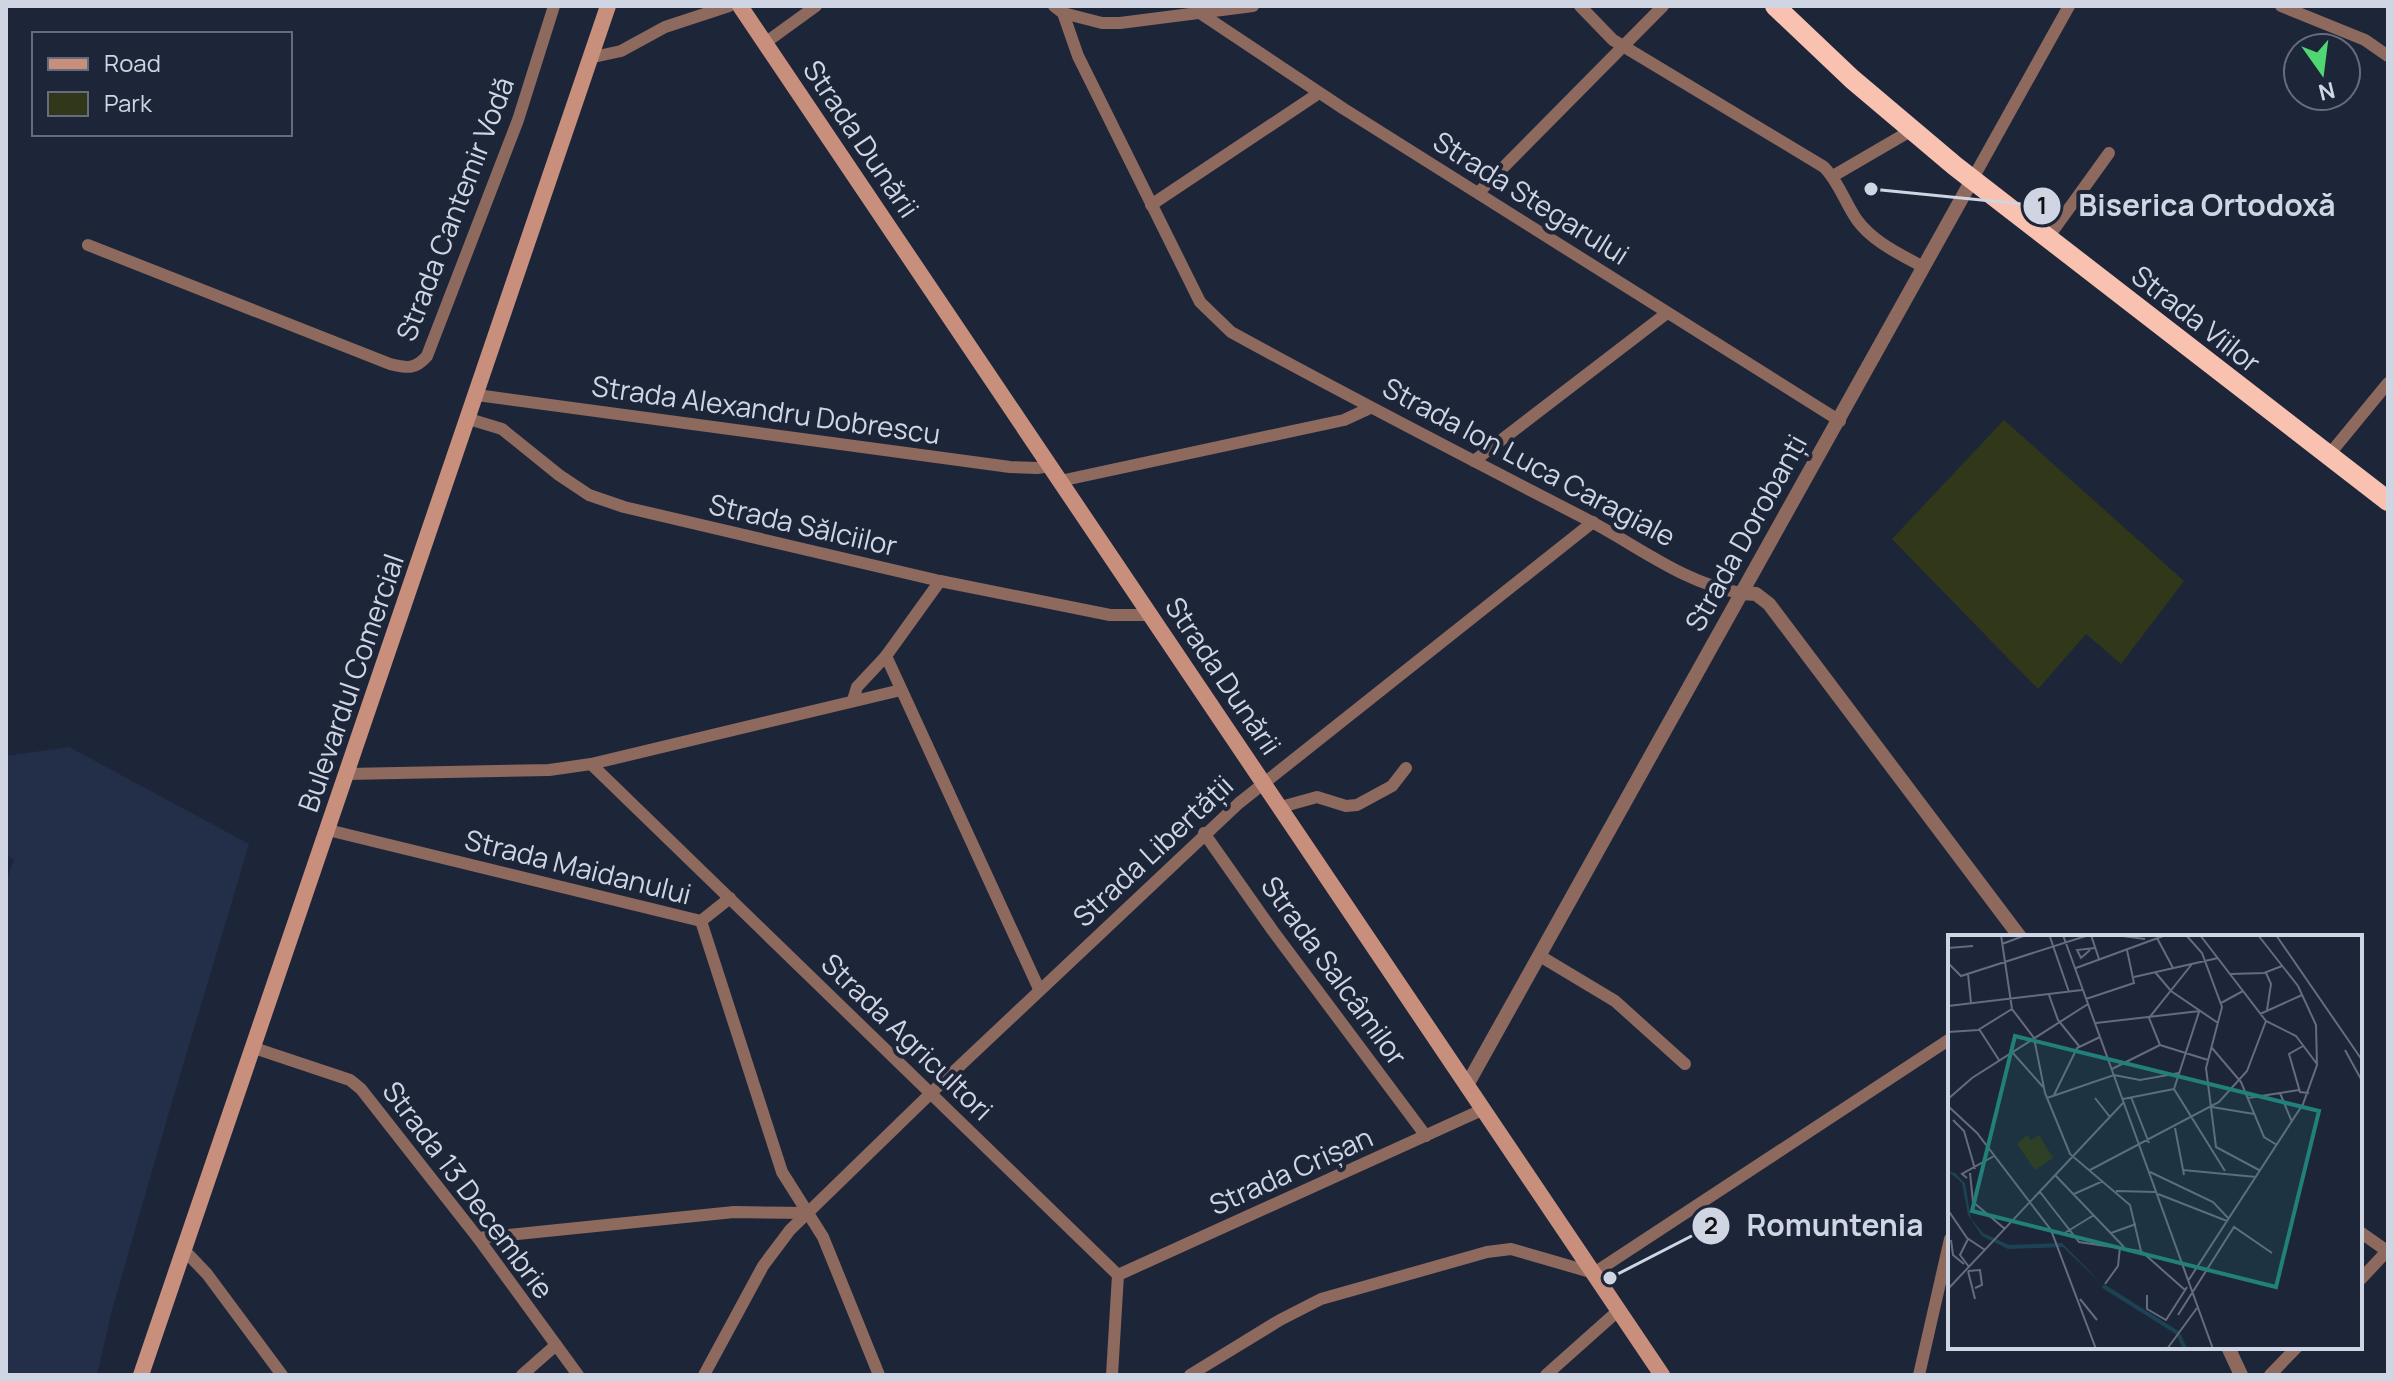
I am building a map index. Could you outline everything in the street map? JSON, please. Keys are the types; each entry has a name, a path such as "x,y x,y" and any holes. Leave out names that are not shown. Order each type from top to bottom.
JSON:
{"highway":[{"name":"Strada Viilor","path":"1775,6 1972,180 2388,501"}],"main road":[{"name":"Bulevardul Comercial","path":"141,1375 608,6"},
{"name":"Strada Dunării","path":"740,6 1662,1375"}],"street":[{"name":"Strada Cantemir Vodă","path":"88,245 390,364 408,368 419,366 427,356 518,120 554,6"},
{"path":"589,58 621,51 665,27 729,6"},
{"path":"765,43 816,6"},
{"path":"1059,10 1102,23 1120,23 1253,6"},
{"path":"1580,6 1622,46 1824,167 1833,176 1865,229 1923,267"},
{"path":"1479,192 1663,6"},
{"name":"Strada Dorobanți","path":"1467,1085 2069,6"},
{"path":"2281,6 2365,40 2388,56"},
{"name":"Strada Ion Luca Caragiale","path":"1059,10 1078,56 1200,302 1215,318 1231,332 1370,408 1593,522 1698,582 1756,594 1769,604 2018,935"},
{"name":"Strada Stegarului","path":"1200,13 1319,93 1840,421"},
{"path":"1151,205 1319,93"},
{"path":"1833,176 1912,130"},
{"path":"2047,239 2109,153"},
{"path":"1474,461 1667,313"},
{"path":"2328,456 2388,383"},
{"name":"Strada Alexandru Dobrescu","path":"477,395 1010,467 1050,466"},
{"path":"1060,481 1344,420 1370,408"},
{"name":"Strada Sălciilor","path":"469,419 502,429 589,495 624,507 940,581 1110,615 1151,615"},
{"name":"Strada Libertății","path":"704,1375 763,1266 790,1230 1039,989 1204,833 1593,522"},
{"path":"853,700 857,687 886,656 940,581"},
{"path":"886,656 1039,989"},
{"path":"347,774 549,770 591,764 901,690"},
{"name":"Strada Agricultori","path":"591,764 1118,1275"},
{"path":"1281,807 1317,797 1346,806 1357,805 1392,786 1406,768"},
{"name":"Strada Maidanului","path":"328,830 701,921 782,1172 823,1237 879,1375"},
{"name":"Strada Salcâmilor","path":"1204,833 1426,1136"},
{"path":"701,921 730,898"},
{"path":"1540,956 1615,1001 1685,1064"},
{"path":"1190,1375 1280,1320 1321,1299 1487,1252 1511,1249 1594,1273 1948,1040"},
{"name":"Strada 13 Decembrie","path":"254,1048 350,1080 361,1089 478,1238 578,1375"},
{"name":"Strada Crișan","path":"1118,1275 1484,1109"},
{"path":"478,1238 767,1211 808,1213"},
{"path":"2362,1233 2388,1250 2362,1278"},
{"path":"1919,1375 1948,1248"},
{"path":"184,1250 207,1274 282,1375"},
{"path":"1112,1375 1118,1275"},
{"path":"1546,1375 1619,1310"},
{"path":"522,1375 556,1345"},
{"path":"2229,1349 2241,1375"},
{"path":"2270,1375 2295,1349"}],"shaded area":[{"path":"69,747 249,844 112,1310 97,1375 6,1375 6,881 14,860 6,855 6,756"}],"green space":[{"path":"2004,420 2184,581 2121,664 2086,634 2038,689 1892,539"}],"place":[{"name":"Biserica Ortodoxă","path":"1871,189"},
{"name":"Romuntenia","path":"1610,1278"}]}
